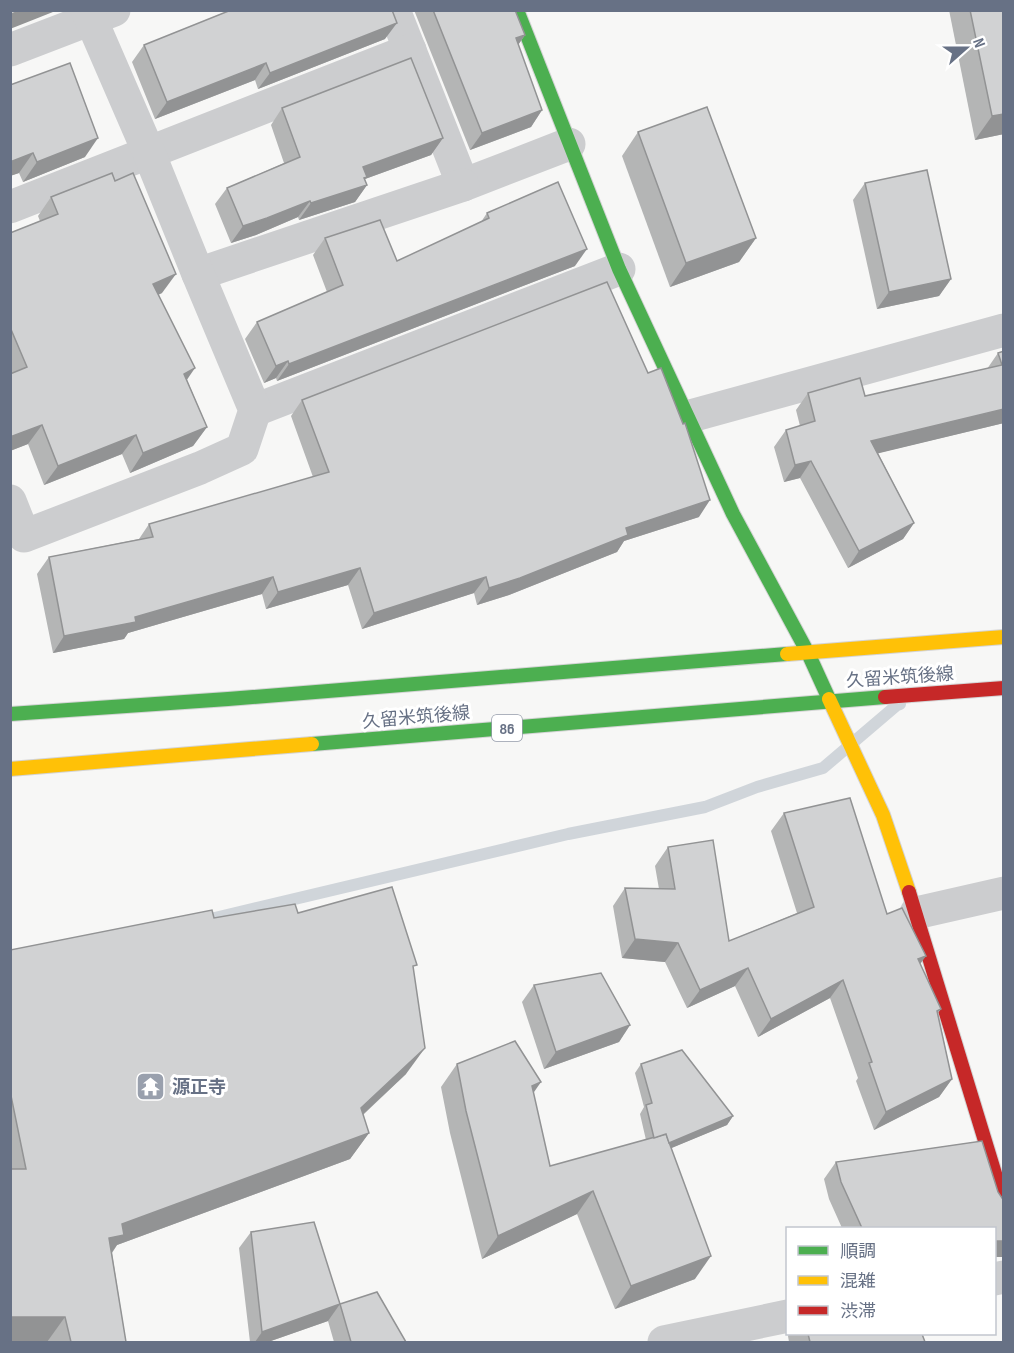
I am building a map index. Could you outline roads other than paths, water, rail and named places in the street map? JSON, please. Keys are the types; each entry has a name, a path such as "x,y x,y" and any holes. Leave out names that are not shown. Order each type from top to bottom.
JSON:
{"main road":[{"path":"518,10 619,268 733,514 808,652 883,815 916,913 1004,1203"},
{"name":"久留米筑後線","path":"10,714 1004,637"},
{"name":"久留米筑後線","path":"10,770 831,700 1004,688"}],"street":[{"path":"394,10 464,185"},
{"path":"10,50 97,14 149,153 255,410 242,449 200,468 24,536 10,501"},
{"path":"10,207 410,50"},
{"path":"198,274 464,185 569,144"},
{"path":"255,410 619,268"},
{"path":"687,417 1004,330"},
{"path":"916,913 1004,893"},
{"path":"664,1342 775,1326"}],"waterway":[{"path":"198,922 568,834 705,807 757,787 823,768 900,704"}],"place":[{"name":"源正寺","path":"151,1087"}]}
